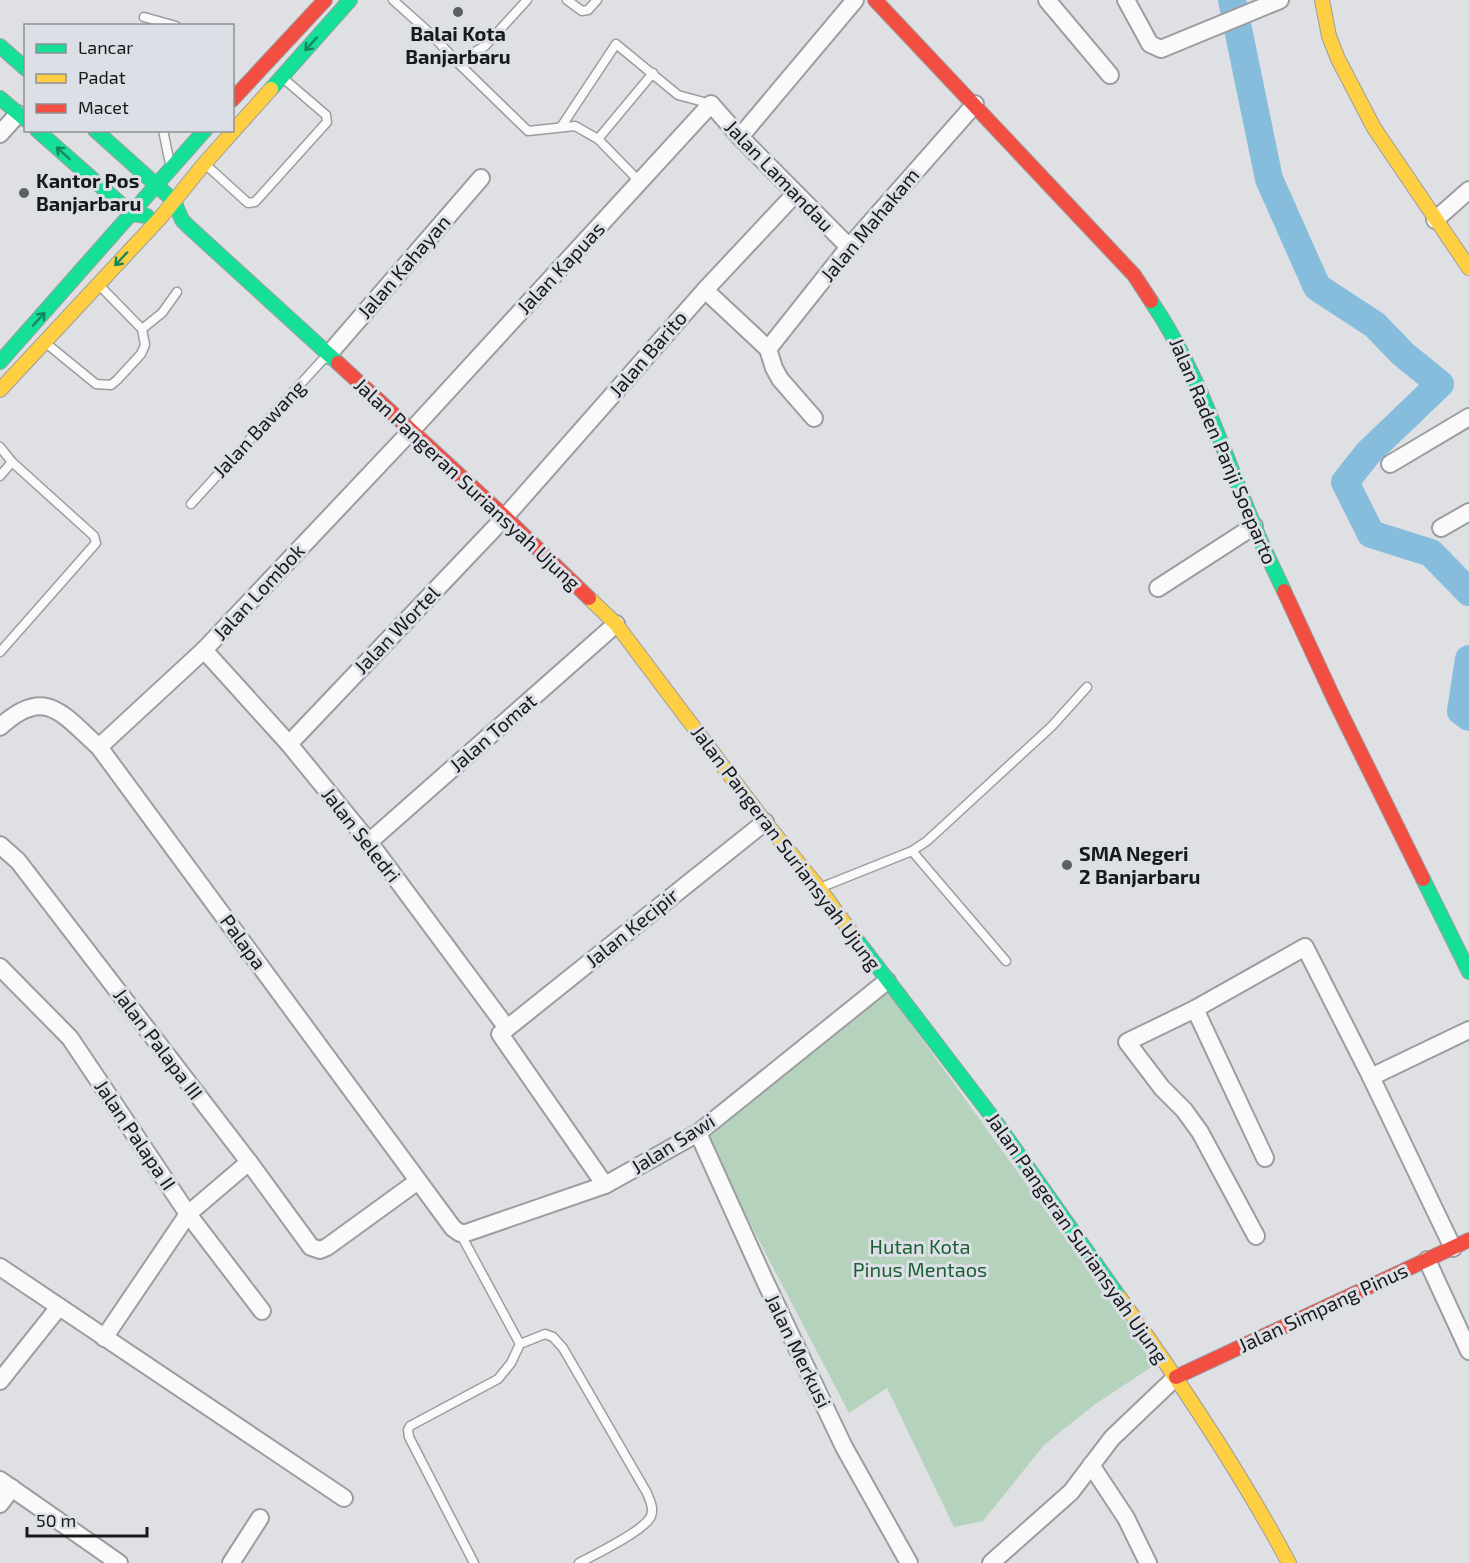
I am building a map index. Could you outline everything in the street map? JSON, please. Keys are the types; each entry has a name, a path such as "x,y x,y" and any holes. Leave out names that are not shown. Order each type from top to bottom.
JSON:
{"main road":[{"path":"234,98 325,0"},
{"path":"234,125 282,76 350,0"},
{"path":"1322,0 1329,36 1355,95 1374,128 1469,268"},
{"name":"Jalan Raden Panji Soeparto","path":"882,2 1134,275 1171,330 1209,409 1254,526 1335,701 1469,972"},
{"path":"0,46 24,67"},
{"path":"0,98 22,117"},
{"path":"39,132 132,214 182,220"},
{"path":"97,132 174,201"},
{"path":"22,366 15,367 4,358 203,132"},
{"path":"0,390 161,217 226,133"},
{"name":"Jalan Pangeran Suriansyah Ujung","path":"174,201 182,220 505,517 616,624 993,1118 1176,1377 1259,1507 1289,1563"},
{"name":"Jalan Simpang Pinus","path":"1176,1377 1469,1240"}],"street":[{"path":"740,137 855,0"},
{"path":"1047,0 1110,75"},
{"path":"1126,0 1146,37 1155,48 1161,49 1280,0"},
{"name":"Jalan Lamandau","path":"711,104 795,194 849,247"},
{"name":"Jalan Kapuas","path":"411,431 711,104"},
{"name":"Jalan Mahakam","path":"768,350 849,247 975,104"},
{"path":"0,134 22,117"},
{"name":"Jalan Kahayan","path":"328,355 481,178"},
{"path":"1435,220 1469,190"},
{"name":"Jalan Barito","path":"505,517 705,290 795,194"},
{"path":"705,290 768,350 780,379 814,418"},
{"path":"1390,464 1469,417"},
{"name":"Jalan Lombok","path":"99,747 204,650 411,431"},
{"path":"1441,528 1469,512"},
{"name":"Jalan Wortel","path":"290,744 505,517"},
{"path":"1158,588 1254,526"},
{"name":"Jalan Tomat","path":"369,842 616,624"},
{"name":"Jalan Seledri","path":"204,650 290,744 369,842 503,1031 605,1185"},
{"name":"Palapa","path":"0,727 25,707 47,706 63,715 99,747 418,1181 453,1228 460,1233"},
{"name":"Jalan Kecipir","path":"503,1031 765,822"},
{"name":"Jalan Palapa III","path":"0,845 18,861 249,1162 311,1247 320,1250 327,1247 418,1181"},
{"path":"1256,1236 1200,1132 1127,1042 1195,1009 1305,947 1371,1077 1453,1248"},
{"name":"Jalan Palapa II","path":"1,970 70,1038 188,1214 262,1311"},
{"name":"Jalan Sawi","path":"460,1233 466,1233 605,1185 698,1133 887,981"},
{"path":"1195,1009 1265,1158"},
{"path":"1371,1077 1469,1030"},
{"name":"Jalan Merkusi","path":"698,1133 844,1447 909,1563"},
{"path":"104,1338 188,1214 249,1162"},
{"path":"1427,1260 1469,1351"},
{"path":"0,1267 345,1498"},
{"path":"0,1381 59,1307"},
{"path":"991,1563 1071,1492 1112,1438 1176,1377"},
{"path":"1091,1465 1126,1518 1148,1563"},
{"path":"0,1504 6,1484 120,1563"},
{"path":"231,1563 260,1518"}],"lane":[{"path":"393,0 432,34 528,131 575,126 598,139 640,182"},
{"path":"458,62 485,46 527,0"},
{"path":"567,0 582,11 588,10 597,0"},
{"path":"144,17 169,24"},
{"path":"561,127 615,45 678,95 711,104"},
{"path":"598,139 653,73"},
{"path":"204,164 251,204 327,122 326,115 282,76"},
{"path":"163,132 171,170"},
{"path":"44,342 96,384 111,385 141,354 145,345 142,329 98,284"},
{"path":"142,329 162,313 177,292"},
{"name":"Jalan Bawang","path":"191,504 328,355"},
{"path":"0,447 12,462 94,536 96,543 0,652"},
{"path":"0,476 12,462"},
{"path":"819,888 912,851 927,841 1052,726 1087,687"},
{"path":"912,851 1006,961"},
{"path":"460,1233 520,1344"},
{"path":"474,1563 409,1437 408,1430 410,1426 498,1379 511,1363 520,1344 545,1334 553,1337 563,1348 647,1493 653,1508 649,1521 635,1532 579,1563"}],"green space":[{"name":"Hutan Kota Pinus Mentaos","path":"885,988 1156,1364 1094,1405 1044,1445 983,1521 954,1527 887,1388 849,1413 703,1133"}],"waterway":[{"path":"1232,0 1269,179 1317,287 1375,325 1403,354 1440,384 1369,452 1345,482 1371,534 1431,553 1469,592"},
{"path":"1469,659 1461,711 1469,717"}],"traffic: fast":[{"path":"271,89 350,0"},
{"path":"0,46 24,67"},
{"path":"0,98 24,118"},
{"path":"39,132 132,214 147,216"},
{"path":"97,132 174,201 182,220 189,227 338,363"},
{"path":"0,362 203,132"},
{"path":"1151,301 1168,327 1196,382 1257,534 1284,591"},
{"path":"1423,879 1469,972"},
{"path":"854,936 993,1118 1120,1298"}],"traffic: slow":[{"path":"1322,0 1329,36 1338,59 1374,128 1469,268"},
{"path":"234,130 271,89"},
{"path":"0,390 161,217 233,132"},
{"path":"589,598 616,624 854,936"},
{"path":"1120,1298 1209,1428 1289,1563"}],"traffic: jam":[{"path":"234,98 325,0"},
{"path":"875,0 1134,275 1151,301"},
{"path":"338,363 589,598"},
{"path":"1284,591 1335,701 1423,879"},
{"path":"1176,1377 1469,1240"}],"place":[{"name":"Balai Kota Banjarbaru","path":"458,12"},
{"name":"Kantor Pos Banjarbaru","path":"24,193"},
{"name":"SMA Negeri 2 Banjarbaru","path":"1067,865"}]}
